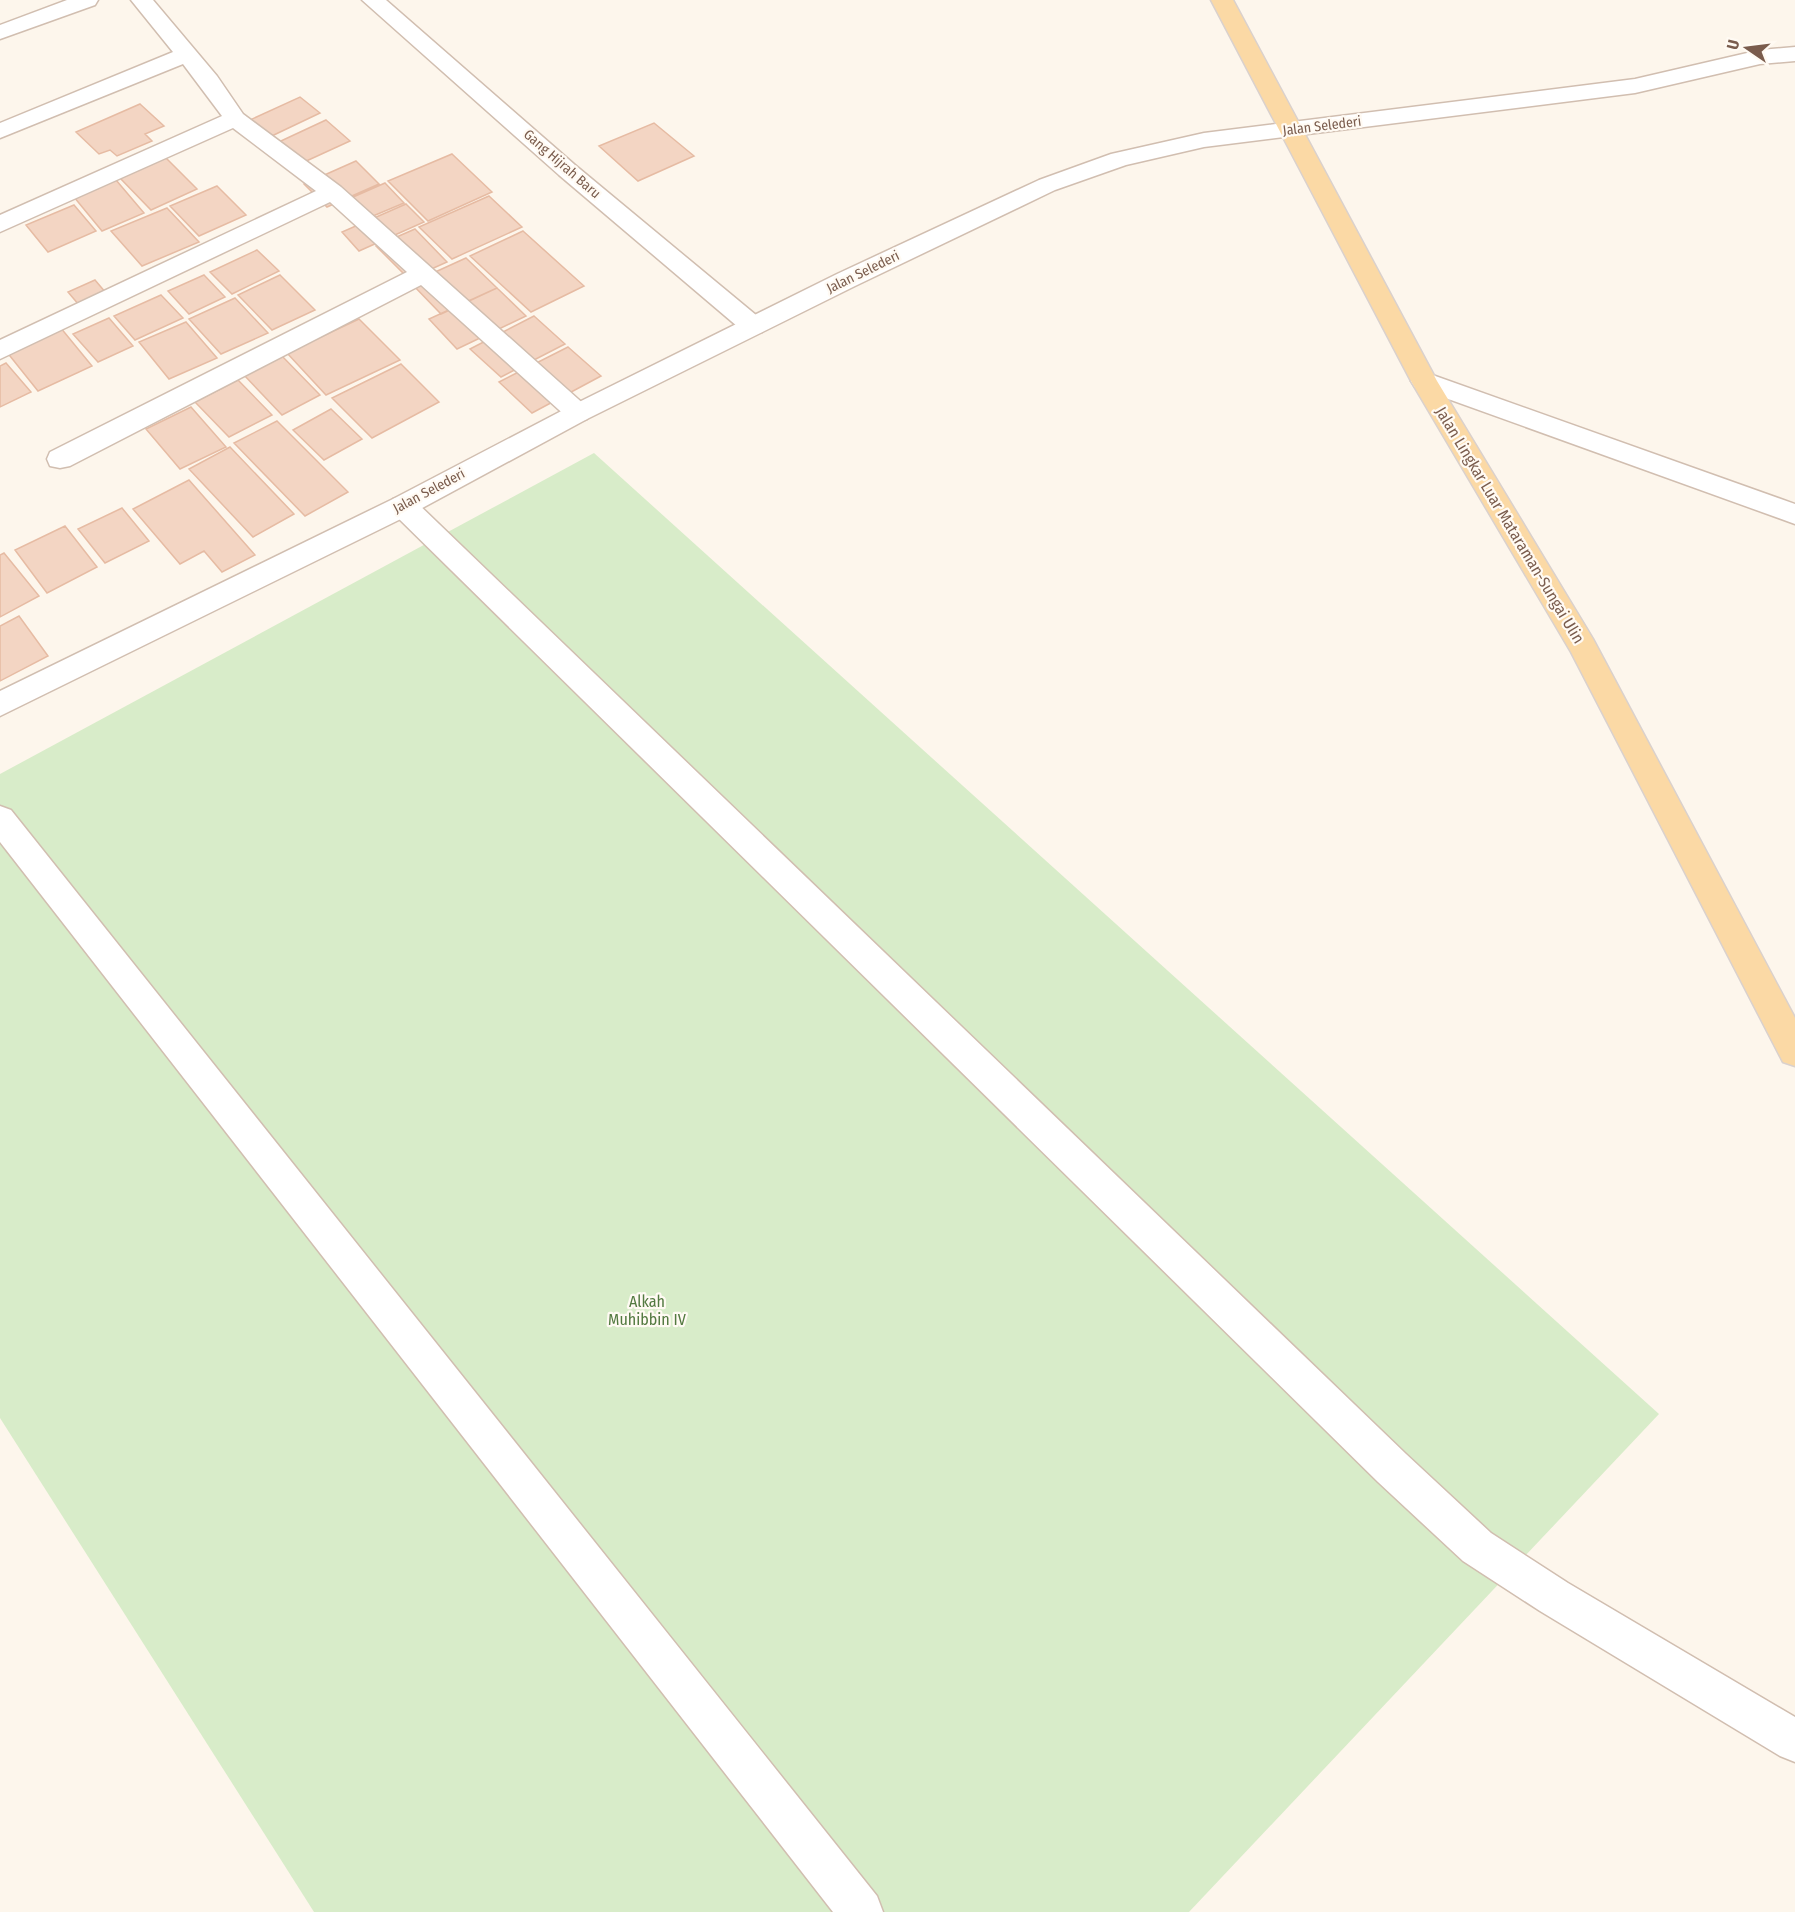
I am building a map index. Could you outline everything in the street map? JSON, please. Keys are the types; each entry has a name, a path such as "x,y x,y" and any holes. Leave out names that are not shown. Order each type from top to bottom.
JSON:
{"main road":[{"name":"Jalan Lingkar Luar Mataraman-Sungai Ulin","path":"1222,0 1424,381 1583,647 1795,1051"}],"street":[{"path":"0,32 87,0"},
{"path":"142,0 187,54 235,119 333,192 578,413"},
{"name":"Gang Hijrah Baru","path":"373,0 567,170 753,326"},
{"path":"0,131 187,54"},
{"name":"Jalan Selederi","path":"0,705 403,506 578,413 753,326 1047,185 1119,159 1204,140 1635,86 1760,57 1795,54"},
{"path":"0,224 235,119"},
{"path":"0,350 333,192"},
{"path":"60,459 423,274"},
{"path":"1424,381 1795,514"},
{"path":"403,506 1392,1468 1477,1547 1554,1597 1795,1741"},
{"path":"0,819 861,1912"}],"green space":[{"name":"Alkah Muhibbin IV","path":"594,453 1659,1414 1189,1912 314,1912 0,1418 0,774"}],"building":[{"path":"300,97 320,113 257,143 237,126"},
{"path":"140,104 164,126 145,134 152,141 117,156 110,150 99,154 76,132"},
{"path":"326,120 350,141 291,168 268,147"},
{"path":"654,123 694,156 638,181 599,146"},
{"path":"452,154 492,192 428,221 388,181"},
{"path":"165,157 197,189 151,210 119,177"},
{"path":"356,161 379,184 327,207 304,184"},
{"path":"116,180 144,213 102,231 74,197"},
{"path":"385,183 404,203 354,224 335,205"},
{"path":"217,186 246,215 199,236 170,206"},
{"path":"489,196 522,227 452,259 419,227"},
{"path":"406,204 424,222 359,251 342,232"},
{"path":"74,205 96,231 48,252 26,225"},
{"path":"167,208 199,242 142,266 111,231"},
{"path":"415,229 447,262 409,279 376,246"},
{"path":"523,231 584,286 531,312 470,256"},
{"path":"257,250 279,271 232,294 210,272"},
{"path":"466,258 497,288 441,314 411,283"},
{"path":"204,275 225,297 189,314 168,291"},
{"path":"280,275 315,310 272,330 238,295"},
{"path":"95,280 112,300 85,312 68,292"},
{"path":"497,288 526,316 457,349 429,319"},
{"path":"161,295 183,318 135,340 114,316"},
{"path":"235,298 268,333 221,354 189,319"},
{"path":"534,316 565,344 501,377 470,349"},
{"path":"109,318 133,346 98,362 73,334"},
{"path":"359,319 400,360 326,395 287,353"},
{"path":"186,322 217,358 169,379 139,342"},
{"path":"60,327 92,366 38,391 6,351"},
{"path":"568,347 601,376 532,413 499,382"},
{"path":"280,354 320,395 282,415 242,373"},
{"path":"6,363 31,392 0,407 0,366"},
{"path":"401,364 439,402 372,438 332,398"},
{"path":"238,380 272,415 229,437 195,402"},
{"path":"191,407 226,447 180,469 146,429"},
{"path":"331,409 362,439 324,460 293,430"},
{"path":"277,421 348,492 305,516 234,443"},
{"path":"230,447 294,514 253,537 189,469"},
{"path":"189,480 255,555 222,572 204,551 180,564 133,509"},
{"path":"122,508 149,541 105,563 78,529"},
{"path":"65,526 97,567 47,593 15,550"},
{"path":"4,553 39,596 0,617 0,555"},
{"path":"19,616 48,656 0,681 0,626"}]}
